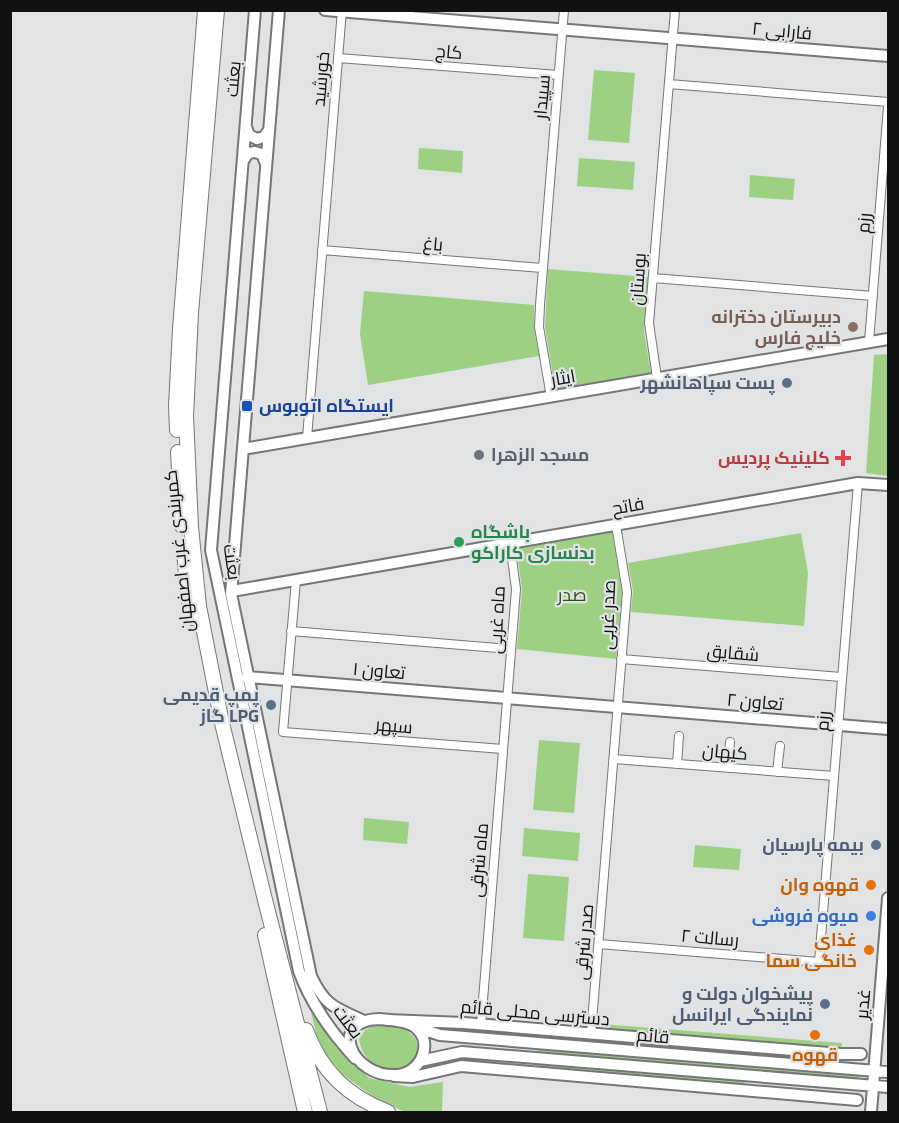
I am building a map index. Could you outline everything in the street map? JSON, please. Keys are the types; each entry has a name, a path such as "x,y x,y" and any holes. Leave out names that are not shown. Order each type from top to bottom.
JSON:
{"highway":[{"name":"کمربندی غرب اصفهان","path":"205,10 176,406 180,504 188,597 218,740 306,1113"},
{"name":"کمربندی غرب اصفهان","path":"218,10 191,312 186,416 191,527 199,606 222,723 320,1113"},
{"path":"282,967 310,1042 322,1064 332,1077 347,1090 388,1113"}],"main road":[{"name":"بعثت","path":"255,10 211,550 299,971 307,991 327,1025 355,1058"},
{"name":"بعثت","path":"279,10 232,591 247,677 311,976 329,1004 364,1021"},
{"name":"فارابی ۲","path":"325,10 888,56"},
{"path":"246,127 249,135 257,139 264,137 269,128"},
{"path":"243,163 248,153 255,152 265,157 266,164"},
{"name":"ایثار","path":"243,449 888,339"},
{"name":"فاتح","path":"232,591 858,483 888,485"},
{"name":"تعاون ۱","path":"247,677 618,707"},
{"name":"تعاون ۲","path":"618,707 888,729"},
{"name":"غدیر","path":"871,1113 888,898"},
{"path":"394,1076 406,1074 420,1061 424,1043 416,1027 404,1022 387,1020 364,1021 357,1024 352,1034 351,1047 355,1058 364,1067 394,1076 413,1077 461,1066 857,1100"},
{"name":"دسترسی محلی قائم","path":"387,1020 525,1028 861,1054"},
{"name":"قائم","path":"416,1027 440,1035 888,1072"},
{"path":"477,1038 525,1028"},
{"path":"841,1068 861,1054 877,1034"},
{"path":"726,1045 774,1062"},
{"name":"قائم","path":"420,1061 462,1052 888,1087"},
{"path":"854,1084 860,1082 863,1077 861,1070 856,1069"},
{"path":"735,1088 784,1078"},
{"path":"839,1083 857,1100 866,1113"}],"street":[{"name":"سپیدار","path":"551,397 540,327 542,268 564,10"},
{"name":"بوستان","path":"657,378 650,332 675,10"},
{"name":"خورشید","path":"307,438 342,11"},
{"name":"کاج","path":"338,58 558,75"},
{"path":"669,84 888,102"},
{"name":"رزم","path":"869,342 888,107"},
{"name":"باغ","path":"322,250 542,268"},
{"path":"653,278 873,296"},
{"name":"رزم","path":"819,962 858,483"},
{"name":"صدر غربی","path":"616,525 627,592 618,707"},
{"name":"ماه غربی","path":"508,698 516,589 510,543"},
{"path":"287,680 296,580"},
{"path":"291,631 511,649"},
{"name":"شقایق","path":"621,659 842,677"},
{"name":"سپهر","path":"287,680 283,732 503,749"},
{"name":"ماه شرقی","path":"481,1025 508,698"},
{"name":"صدر شرقی","path":"591,1034 618,707"},
{"path":"677,764 679,736"},
{"path":"728,768 730,742"},
{"path":"777,772 780,746"},
{"name":"کیهان","path":"614,759 834,776"},
{"name":"رسالت ۲","path":"599,944 819,962"}],"green space":[{"path":"594,70 635,73 629,143 588,140"},
{"path":"419,148 463,151 462,173 418,169"},
{"path":"579,158 635,162 633,190 577,186"},
{"path":"750,175 795,179 793,200 749,197"},
{"path":"548,269 648,277 644,332 651,373 555,389 545,327"},
{"path":"364,291 534,305 534,328 539,356 368,385 360,334"},
{"path":"888,354 888,476 866,473 874,355"},
{"name":"صدر","path":"612,530 622,592 616,659 517,649 522,589 516,546"},
{"path":"801,533 808,573 804,626 631,612 633,591 628,563"},
{"path":"539,740 580,743 574,813 533,810"},
{"path":"364,818 409,822 407,844 363,840"},
{"path":"524,828 580,833 578,861 522,856"},
{"path":"695,845 741,849 739,870 693,867"},
{"path":"528,874 569,877 564,941 523,938"},
{"path":"311,1012 336,1047 369,1078 409,1087 443,1082 442,1112 406,1112 381,1102 339,1072 319,1045"},
{"path":"381,1023 402,1028 416,1040 420,1055 412,1063 394,1070 384,1069 375,1065 368,1058 362,1050 359,1039 365,1030"},
{"path":"601,1024 842,1043 841,1048 601,1028"},
{"path":"540,1033 728,1049 746,1057 539,1040"},
{"path":"538,1046 860,1074 860,1076 856,1080 537,1054"},
{"path":"537,1062 755,1080 736,1085 536,1069"}],"place":[{"name":"دبیرستان دخترانه خلیج فارس","path":"853,327"},
{"name":"پست سپاهانشهر","path":"787,383"},
{"name":"ایستگاه اتوبوس","path":"247,406"},
{"name":"مسجد الزهرا","path":"479,455"},
{"name":"کلینیک پردیس","path":"843,458"},
{"name":"باشگاه بدنسازی کاراکو","path":"459,542"},
{"name":"پمپ قدیمی گاز LPG","path":"271,705"},
{"name":"بیمه پارسیان","path":"876,845"},
{"name":"قهوه وان","path":"871,885"},
{"name":"میوه فروشی","path":"871,916"},
{"name":"غذای خانگی سما","path":"869,950"},
{"name":"پیشخوان دولت و نمایندگی ایرانسل","path":"825,1004"},
{"name":"قهوه","path":"815,1035"}]}
